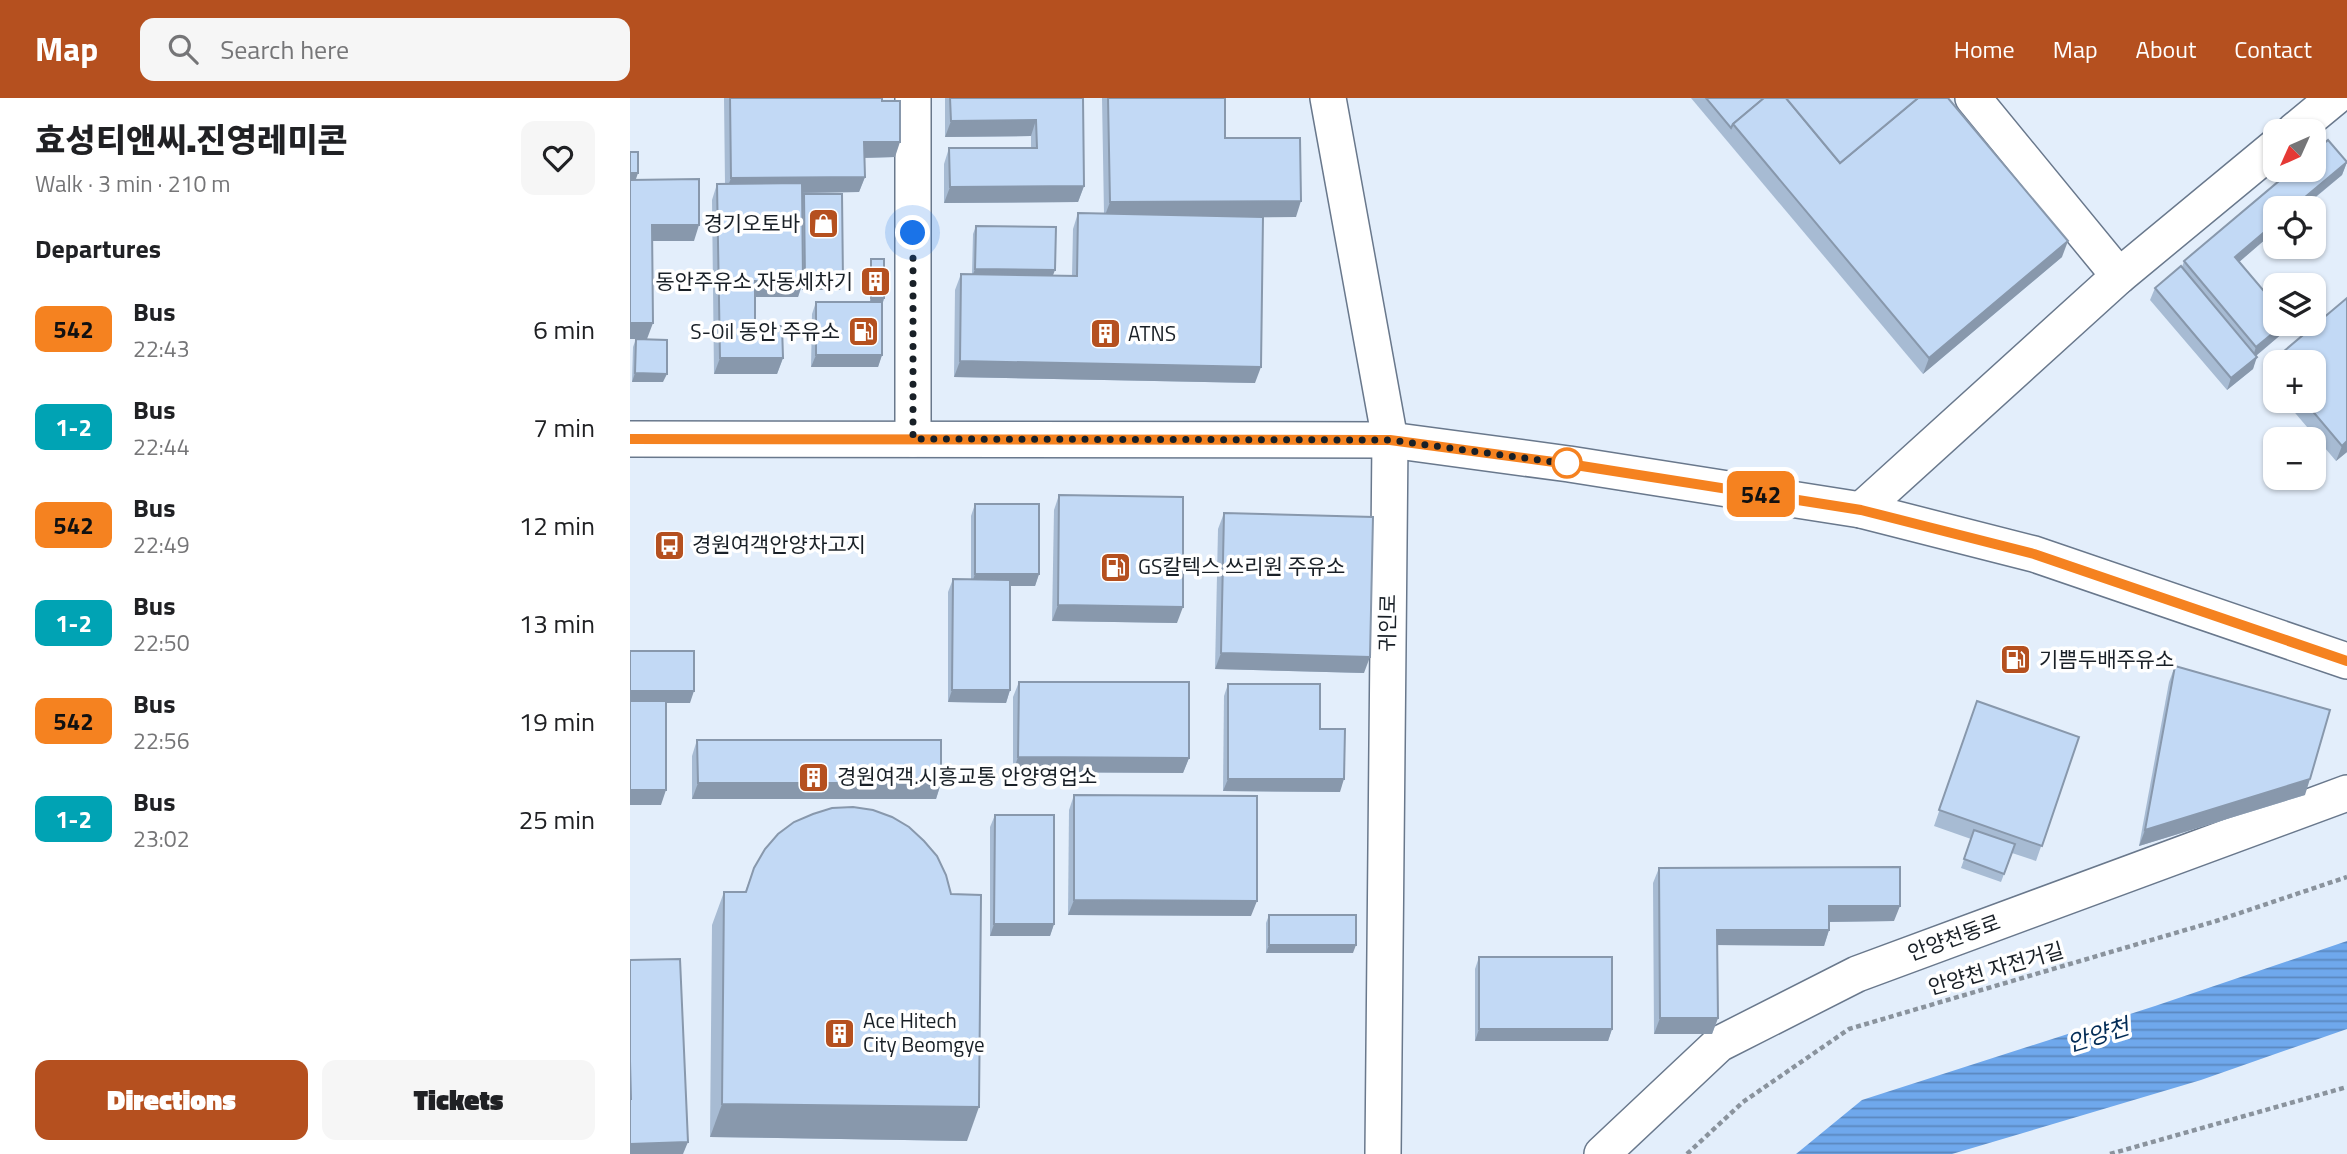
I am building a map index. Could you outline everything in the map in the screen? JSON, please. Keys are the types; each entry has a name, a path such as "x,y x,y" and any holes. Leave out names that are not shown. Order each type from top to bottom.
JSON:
{"street":[{"path":"913,98 913,439"},
{"name":"귀인로","path":"1328,98 1390,440 1383,1154"},
{"path":"1973,98 2119,276"},
{"path":"2309,119 2334,98"},
{"path":"1861,510 2119,276 2263,157"},
{"path":"630,439 1390,440 1569,464 1861,510 2034,554 2347,661"},
{"name":"안양천동로","path":"1602,1154 1719,1044 1857,974 2347,793"}],"path":[{"name":"안양천 자전거길","path":"1687,1154 1743,1102 1849,1029 2216,921 2347,877"},
{"path":"2110,1154 2347,1087"}],"water":[{"name":"안양천","path":"2347,941 2347,1029 2201,1080 1952,1154 1796,1154 1862,1100"}],"building":[{"path":"730,98 882,98 882,101 900,101 900,142 864,142 865,177 731,178"},
{"path":"950,98 1083,98 1084,186 950,187 949,148 1037,148 1036,120 951,121"},
{"path":"1108,98 1225,98 1225,138 1300,138 1301,201 1110,202"},
{"path":"1706,98 1764,98 1731,128"},
{"path":"1764,98 1786,98 1840,163 1918,98 1948,98 2068,241 1929,358 1733,124"},
{"path":"1786,98 1918,98 1840,163"},
{"path":"2328,140 2347,162 2326,180"},
{"path":"630,152 638,152 638,173 630,173"},
{"path":"699,179 699,225 652,225 653,323 630,323 630,180"},
{"path":"2278,182 2323,182 2306,196 2263,196 2263,233 2235,257 2263,290 2263,336 2269,336 2256,347 2184,261"},
{"path":"802,183 803,281 755,281 755,326 782,326 783,358 720,358 717,184"},
{"path":"804,194 842,194 843,281 805,281"},
{"name":"ATNS","path":"1078,213 1263,217 1261,367 960,361 961,274 1077,276"},
{"path":"976,226 1056,227 1055,270 975,269"},
{"name":"동안주유소 자동세차기","path":"871,259 884,259 884,298 871,298"},
{"path":"2181,266 2257,357 2231,378 2155,288"},
{"path":"2347,298 2347,441 2342,446 2314,413 2326,413 2326,350 2285,350 2302,336 2326,336 2326,316"},
{"path":"816,302 882,302 882,355 816,355"},
{"path":"636,339 667,340 667,374 635,373"},
{"name":"GS칼텍스 쓰리원 주유소","path":"1059,495 1183,497 1183,607 1058,605"},
{"path":"975,504 1039,504 1039,574 975,574"},
{"path":"1224,513 1373,517 1370,657 1221,653"},
{"path":"953,579 1010,580 1010,690 952,690"},
{"path":"630,651 694,651 694,691 630,691"},
{"path":"2175,666 2330,710 2310,779 2145,830"},
{"path":"1019,682 1189,682 1189,758 1018,757"},
{"path":"1228,684 1320,684 1320,729 1345,729 1344,779 1228,779"},
{"path":"630,701 666,701 666,790 630,790"},
{"path":"1977,701 2079,737 2042,846 1939,810"},
{"name":"경원여객.시흥교통 안양영업소","path":"697,740 941,740 941,783 698,783"},
{"path":"1074,795 1257,796 1257,901 1074,900"},
{"name":"Ace Hitech City Beomgye","path":"832,808 873,810 909,827 937,856 951,894 981,895 979,1107 722,1104 724,892 746,892 754,868 765,849 778,834 794,822"},
{"path":"995,815 1054,815 1054,924 994,924"},
{"path":"1974,830 2015,844 2004,874 1964,859"},
{"path":"1900,867 1900,906 1829,906 1829,930 1717,930 1718,1018 1660,1018 1659,868"},
{"path":"1269,915 1356,915 1356,945 1269,945"},
{"path":"1479,957 1612,957 1612,1029 1479,1029"},
{"path":"680,959 688,1142 630,1144 630,960"}],"bus line":[{"name":"542","path":"630,439 1390,440 1569,464 1861,510 2034,554 2347,661"}],"place":[{"name":"경기오토바","path":"823,224"},
{"name":"동안주유소 자동세차기","path":"876,282"},
{"name":"S-Oil 동안 주유소","path":"863,332"},
{"name":"ATNS","path":"1105,334"},
{"name":"경원여객안양차고지","path":"669,545"},
{"name":"GS칼텍스 쓰리원 주유소","path":"1115,567"},
{"name":"기쁨두배주유소","path":"2016,660"},
{"name":"경원여객.시흥교통 안양영업소","path":"814,777"},
{"name":"Ace Hitech City Beomgye","path":"840,1033"}],"route":[{"path":"913,233 913,439 1390,440 1569,464 1567,463"}]}
